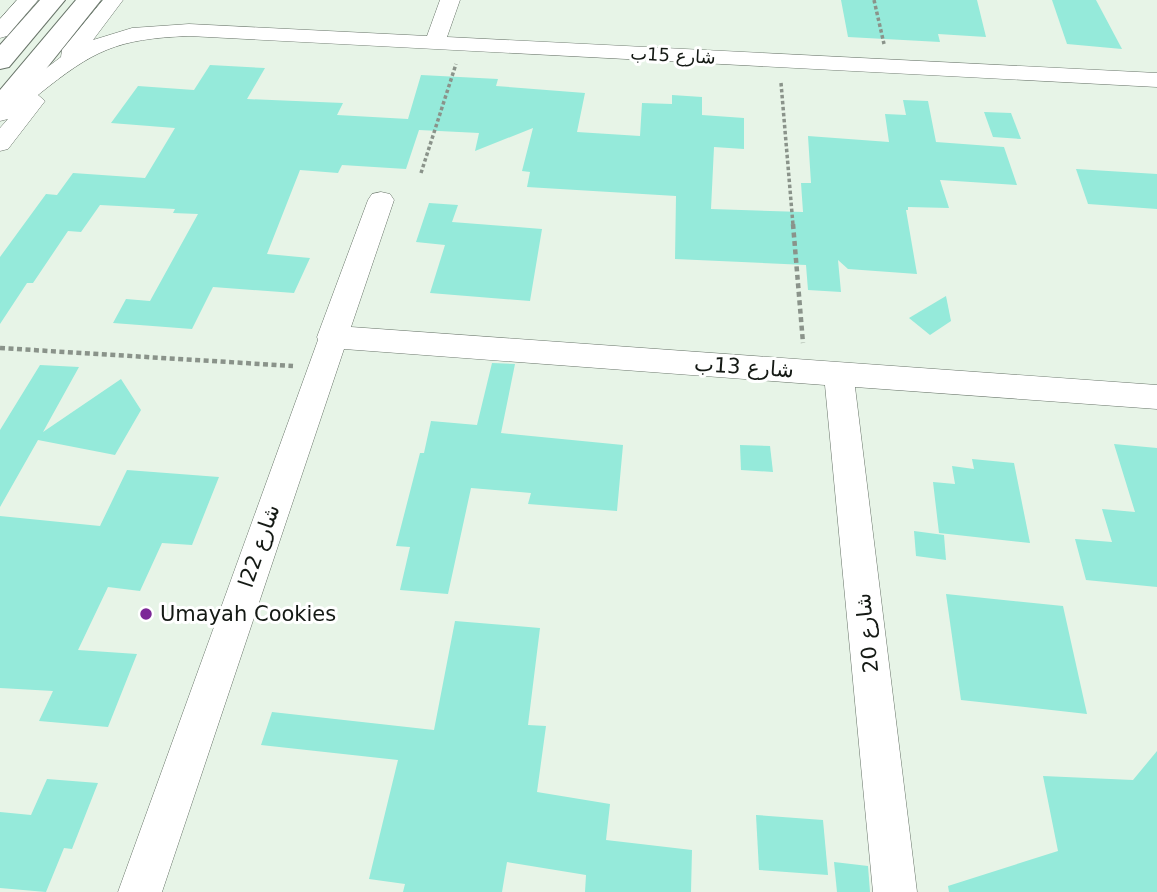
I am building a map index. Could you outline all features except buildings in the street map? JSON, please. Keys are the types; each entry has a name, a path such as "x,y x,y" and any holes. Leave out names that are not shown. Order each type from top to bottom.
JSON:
{"street":[{"path":"0,32 29,0"},
{"path":"0,61 53,0"},
{"path":"0,111 89,0"},
{"path":"435,43 450,0"},
{"path":"0,144 57,72 123,7"},
{"name":"شارع 15ب","path":"123,7 149,23 189,30"},
{"name":"شارع 15ب","path":"57,72 85,50 111,39 141,33 189,30 1157,80"},
{"path":"0,111 57,72"},
{"name":"شارع 22ا","path":"140,892 380,200"},
{"name":"شارع 13ب","path":"326,352 822,373 1157,397"},
{"name":"شارع 20","path":"822,373 895,892"}],"path":[{"path":"874,0 889,66"},
{"path":"421,173 463,44"},
{"path":"779,61 822,373"},
{"path":"0,348 326,352"}],"place":[{"name":"Umayah Cookies","path":"146,614"}]}
